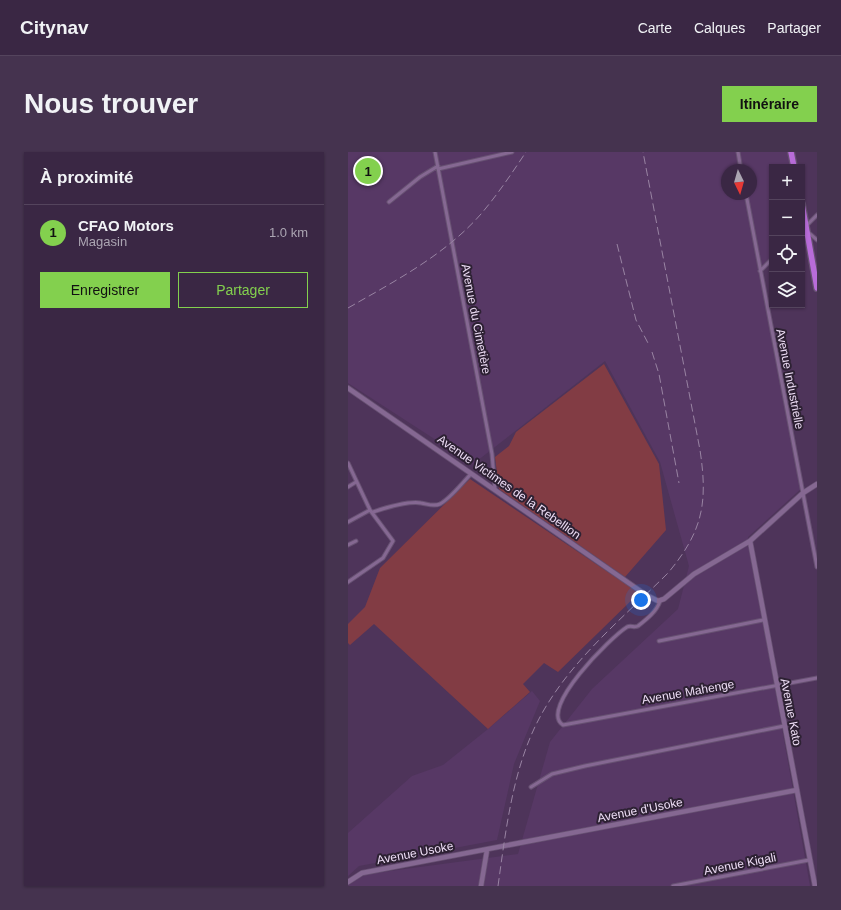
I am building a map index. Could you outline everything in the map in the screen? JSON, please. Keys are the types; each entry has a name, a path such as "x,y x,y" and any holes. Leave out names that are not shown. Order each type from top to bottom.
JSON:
{"highway":[{"path":"791,152 793,164"},
{"path":"805,229 817,288"}],"street":[{"name":"Avenue du Cimetière","path":"435,152 492,454 495,490"},
{"path":"388,202 420,177 438,168 511,152"},
{"path":"738,152 740,164"},
{"name":"Avenue Industrielle","path":"747,200 817,567"},
{"path":"817,215 805,229 817,240"},
{"path":"760,271 769,262"},
{"name":"Avenue Victimes de la Rebellion","path":"348,388 646,595 660,601"},
{"path":"348,463 371,511 393,541 383,558 348,582"},
{"path":"348,522 371,511 411,503 437,505 471,474"},
{"path":"348,487 356,482"},
{"path":"660,601 666,598 694,574 750,541 803,493 817,484"},
{"path":"348,545 356,541"},
{"name":"Avenue Kato","path":"750,541 763,620 815,886"},
{"name":"Avenue Mahenge","path":"660,601 657,609 637,626 627,627 600,651 572,684 563,697 558,710 557,718 562,725 817,678"},
{"path":"659,641 763,620"},
{"path":"531,787 552,774 573,768 784,726"},
{"name":"Avenue d'Usoke","path":"487,850 797,790"},
{"path":"481,886 487,850"},
{"name":"Avenue Usoke","path":"348,882 362,873 487,850"},
{"name":"Avenue Kigali","path":"673,886 810,860"}],"shaded area":[{"path":"348,152 789,152 791,164 769,164 769,262 761,271 804,486 748,537 810,886 348,886 360,875 518,854 550,742 592,689 678,609 689,566 660,462 605,361 473,464 348,383"},
{"path":"604,364 659,464 666,530 625,577 499,489 495,457 509,446 516,432"},
{"path":"470,479 639,593 558,672 544,663 523,684 530,692 488,729 374,624 350,645 348,643 348,624 365,607 380,568"},
{"path":"532,691 540,701 514,764 497,840 359,866 348,876 348,833 412,776 443,765"}],"railway":[{"path":"348,308 419,266 467,229 481,214 505,183 526,152"},
{"path":"498,886 513,792 523,756 542,713 556,691 573,669 610,629 668,573 680,558 696,530 703,501 700,450 643,152"},
{"path":"617,244 636,320 649,345"},
{"path":"652,352 659,374 679,483"}],"place":[{"name":"CFAO Motors","path":"368,171"}]}
